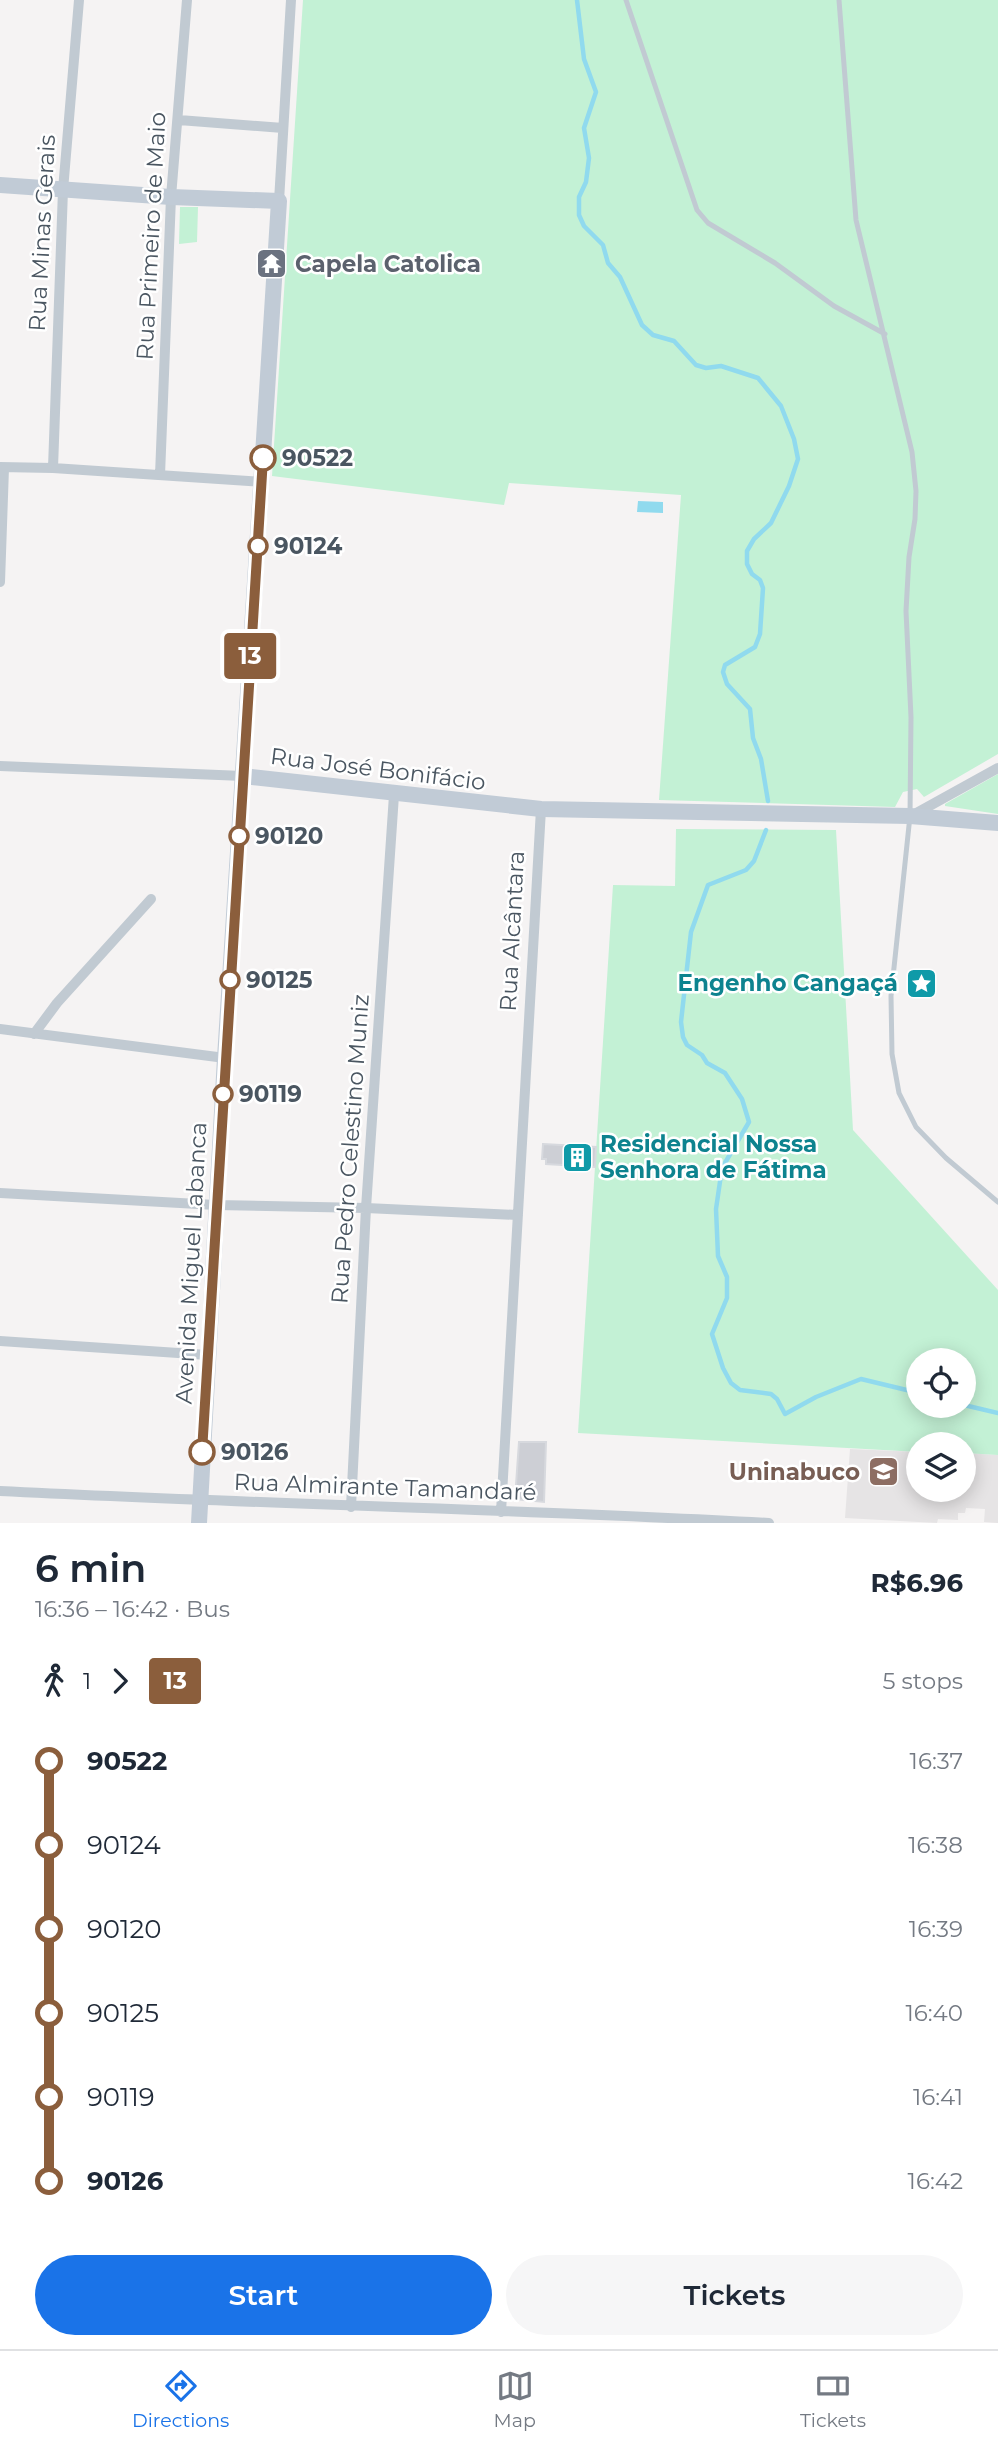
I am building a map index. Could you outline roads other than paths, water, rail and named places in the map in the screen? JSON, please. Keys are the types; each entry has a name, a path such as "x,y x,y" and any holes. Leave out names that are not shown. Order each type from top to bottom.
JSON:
{"main road":[{"path":"0,185 171,197 279,201"},
{"name":"Avenida Miguel Labanca","path":"199,1523 216,1205 279,201"},
{"name":"Rua José Bonifácio","path":"243,776 541,809"},
{"path":"541,809 910,816 998,823"}],"street":[{"name":"Rua Minas Gerais","path":"53,468 63,190 79,0"},
{"name":"Rua Primeiro de Maio","path":"160,475 171,197 187,0"},
{"name":"Avenida Miguel Labanca","path":"279,201 291,0"},
{"path":"178,120 283,128"},
{"path":"0,582 2,468 53,468 262,482"},
{"name":"Rua José Bonifácio","path":"0,766 243,776"},
{"path":"910,816 998,768"},
{"name":"Rua Pedro Celestino Muniz","path":"351,1507 366,1208 394,794"},
{"name":"Rua Alcântara","path":"501,1512 541,809"},
{"path":"34,1034 57,1003 151,899"},
{"path":"0,1029 225,1058"},
{"path":"0,1193 216,1205 518,1215"},
{"path":"0,1341 208,1355"},
{"name":"Rua Almirante Tamandaré","path":"0,1491 501,1512 573,1518 769,1523"}],"lane":[{"path":"625,0 696,210 708,223 775,263 834,306 885,334"},
{"path":"839,0 856,220 912,453 916,491 906,611 911,717 910,816 891,996 892,1054 899,1093 916,1127 946,1158 998,1202"}],"water":[{"path":"638,501 663,502 663,513 637,512"}],"waterway":[{"path":"577,0 584,59 596,92 584,128 589,158 586,182 579,197 579,215 584,226 603,245 608,263 620,277 642,325 653,335 674,341 696,365 706,368 721,366 758,378 781,406 794,439 798,459 789,486 771,523 754,539 747,551 747,564 763,588 760,634 755,647 725,665 723,672 727,684 750,709 753,738 761,759 768,801"},
{"path":"766,830 754,861 746,870 708,885 691,932 681,1022 687,1045 702,1055 707,1063 725,1073 742,1099 749,1122 722,1168 716,1209 718,1256 727,1277 727,1298 712,1334 731,1383 740,1390 771,1394 785,1414 816,1397 861,1379 906,1390"},
{"path":"976,1408 998,1413"}],"place":[{"name":"Capela Catolica","path":"272,264"},
{"name":"90522","path":"263,458"},
{"name":"90124","path":"258,546"},
{"name":"90120","path":"239,836"},
{"name":"90125","path":"230,980"},
{"name":"Engenho Cangaçá","path":"921,983"},
{"name":"90119","path":"223,1094"},
{"name":"Residencial Nossa Senhora de Fátima","path":"577,1157"},
{"name":"90126","path":"202,1452"},
{"name":"Uninabuco","path":"883,1472"}]}
